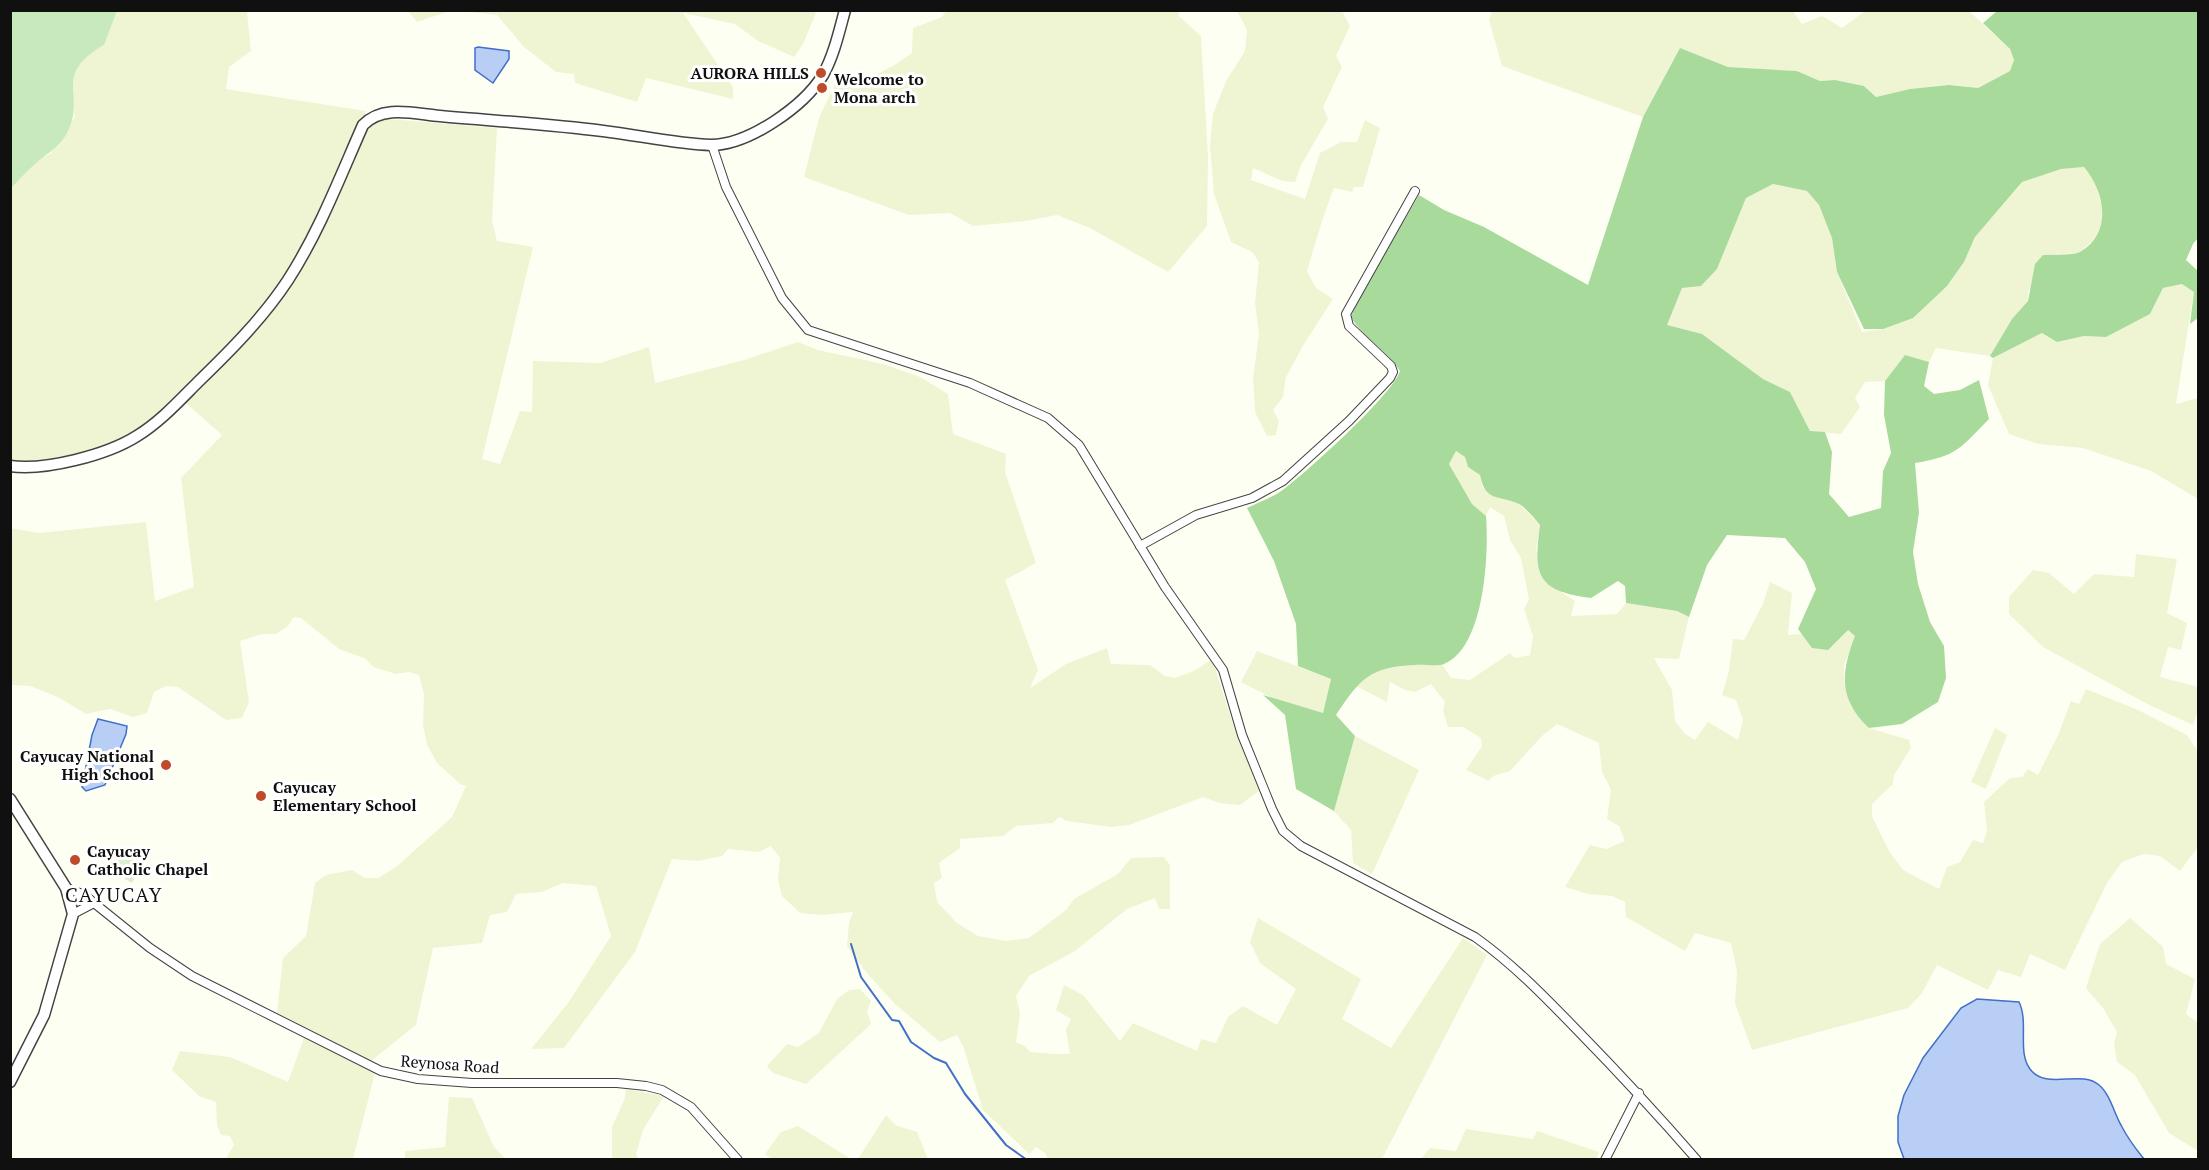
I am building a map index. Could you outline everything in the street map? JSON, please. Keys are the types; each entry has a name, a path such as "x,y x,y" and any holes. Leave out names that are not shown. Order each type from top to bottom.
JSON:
{"street":[{"path":"10,466 34,468 63,464 130,440 178,402 227,353 287,282 322,219 363,125 378,114 417,114 588,129 712,145 735,141 779,118 813,88 828,65 845,10"},
{"path":"712,145 726,187 779,292 808,330 970,383 1048,418 1066,432 1090,460 1165,587 1223,670 1242,735 1283,831 1301,846 1475,937 1501,956 1542,993 1638,1092 1698,1160"},
{"path":"1140,546 1196,515 1267,491 1283,480 1349,421 1390,378 1393,372 1391,366 1349,326 1346,314 1415,191"},
{"path":"10,1082 44,1015 73,914 66,888 13,803"},
{"name":"Reynosa Road","path":"66,888 85,895 150,948 192,975 381,1071 404,1077 451,1082 616,1083 663,1090 691,1107 738,1160"},
{"path":"73,914 94,903"},
{"path":"1605,1160 1638,1092"}],"green space":[{"path":"11,10 117,11 104,45 78,66 73,86 74,108 67,133 56,147 11,188"},
{"path":"813,10 816,13 803,44 794,57 758,41 735,24 683,13 733,87 733,99 646,78 637,102 575,83 574,74 556,72 524,47 497,15 460,11"},
{"path":"1492,10 1792,10 1802,24 1822,16 1842,28 1865,11 1969,11 2010,49 2014,60 2010,71 1978,88 1949,85 1910,89 1876,97 1864,86 1835,80 1820,81 1797,71 1728,67 1680,48 1643,117 1502,66 1489,20"},
{"path":"117,11 247,11 251,51 229,67 226,89 366,111 349,161 299,270 163,417 94,455 11,465 10,188 35,163 51,153 75,117 71,88 76,68 88,54 104,45"},
{"path":"408,11 450,11 417,22"},
{"path":"946,11 1178,11 1179,16 1201,36 1208,157 1207,226 1168,272 1090,228 1057,215 1026,221 973,226 950,213 909,215 804,177 819,118 836,82 853,87 896,64 912,53 913,28 942,17"},
{"path":"1237,11 1342,11 1350,26 1336,56 1342,67 1323,107 1328,119 1301,165 1295,182 1282,181 1253,168 1251,180 1305,199 1320,153 1341,142 1357,142 1365,120 1380,128 1363,187 1354,187 1352,192 1334,188 1307,271 1316,288 1333,299 1286,377 1283,397 1273,410 1279,421 1276,435 1267,436 1255,412 1253,378 1259,334 1255,303 1259,262 1252,252 1231,242 1214,194 1210,145 1213,114 1226,81 1245,51 1247,30"},
{"path":"1997,11 2198,11 2198,238 2186,260 2198,271 2198,318 2190,324 2194,292 2182,284 2163,288 2150,314 2106,337 2084,336 2057,342 2042,333 1993,358 1990,356 2012,319 2028,301 2035,264 2043,255 2080,252 2091,244 2098,234 2102,212 2101,200 2097,188 2084,167 2061,169 2022,182 1975,237 1964,262 1947,286 1913,318 1883,329 1864,329 1837,272 1832,238 1819,205 1807,191 1773,184 1746,198 1717,269 1701,286 1682,288 1667,325 1702,334 1763,379 1790,392 1810,431 1825,432 1832,452 1829,494 1849,517 1881,508 1883,471 1891,453 1884,415 1885,381 1905,355 1929,362 1924,386 1934,394 1960,390 1979,380 1989,419 1950,454 1915,463 1919,513 1913,552 1918,584 1930,622 1944,646 1946,678 1938,702 1902,724 1869,728 1852,706 1845,685 1847,661 1855,636 1848,630 1828,650 1812,648 1798,629 1816,589 1805,562 1785,538 1727,535 1707,565 1689,617 1677,611 1626,603 1625,586 1618,581 1591,598 1559,591 1549,585 1539,569 1537,557 1540,525 1519,504 1489,494 1482,484 1480,475 1468,467 1465,457 1456,451 1449,464 1472,504 1486,516 1485,575 1482,598 1468,639 1458,655 1444,664 1387,668 1368,677 1352,692 1336,715 1355,736 1334,811 1296,789 1285,715 1263,695 1323,713 1331,679 1298,666 1296,624 1274,561 1247,508 1280,492 1296,480 1367,414 1394,382 1400,371 1351,317 1357,301 1419,195 1444,210 1484,227 1588,285 1643,117 1680,48 1728,67 1797,71 1820,81 1835,80 1864,86 1876,97 1910,89 1949,85 1978,88 2010,71 2014,60 2010,49 1983,23"},
{"path":"378,120 497,128 492,221 497,241 533,247 482,459 500,464 520,411 532,412 533,361 600,363 649,347 655,383 744,360 798,342 818,350 883,364 920,377 948,394 953,434 1006,454 1005,472 1036,563 1005,580 1038,670 1030,688 1066,664 1107,648 1111,664 1150,665 1165,676 1175,678 1194,671 1212,659 1231,718 1259,791 1240,805 1219,803 1203,797 1129,825 1111,827 1067,821 1059,817 1053,823 1016,826 1003,836 960,839 960,848 939,863 942,878 934,883 937,902 957,923 978,936 1006,941 1029,938 1066,910 1074,899 1118,874 1131,858 1164,857 1170,865 1170,909 1159,909 1155,898 1127,909 1075,951 1029,976 1016,996 1020,1013 1016,1042 1025,1046 1030,1052 1055,1054 1070,1054 1066,1030 1071,1019 1056,1010 1064,985 1083,995 1120,1041 1133,1023 1197,1051 1201,1039 1216,1043 1228,1017 1243,1006 1277,1025 1296,989 1260,963 1250,942 1258,918 1361,979 1342,1019 1391,1048 1463,938 1487,955 1382,1159 1048,1160 1046,1154 1036,1147 1029,1154 983,1110 963,1046 957,1035 940,1042 895,1004 865,971 847,946 849,923 853,912 822,915 800,913 782,896 778,880 780,858 771,846 759,852 728,849 722,856 698,861 672,859 635,952 564,1048 531,1049 568,1003 611,936 596,886 563,883 542,892 516,894 507,912 490,915 482,943 433,948 416,1025 371,1061 277,1013 283,958 306,936 315,883 326,875 352,870 365,878 378,878 396,867 452,817 466,786 460,784 437,763 427,745 423,725 424,694 419,675 409,672 396,674 373,667 366,659 339,649 301,618 294,617 288,626 276,634 262,634 240,641 249,702 242,718 226,720 178,687 166,686 154,692 147,713 133,717 110,709 86,714 58,697 30,686 11,685 10,528 39,533 146,522 155,601 194,587 181,478 222,435 186,403 300,273 320,235 369,126"},
{"path":"2084,167 2094,179 2103,209 2100,234 2079,253 2043,255 2028,292 2028,301 2012,319 1990,356 1936,348 1929,362 1905,355 1885,381 1865,382 1855,398 1860,407 1841,434 1810,431 1790,392 1763,379 1702,334 1666,326 1682,288 1701,286 1717,269 1746,198 1773,184 1807,191 1819,205 1832,238 1837,272 1862,332 1883,329 1931,300 1947,286 1964,262 1975,237 2022,182 2061,169"},
{"path":"2182,284 2194,291 2176,404 2198,398 2198,499 2151,471 2083,448 2038,444 2009,434 1988,385 1993,358 2042,333 2057,342 2084,336 2106,337 2150,314 2163,288"},
{"path":"1456,451 1465,457 1468,467 1480,475 1483,488 1518,503 1540,525 1536,549 1545,582 1575,601 1571,616 1617,614 1626,603 1677,611 1689,617 1679,659 1654,658 1672,690 1675,721 1685,734 1695,740 1708,722 1738,740 1743,720 1736,700 1722,695 1729,671 1733,639 1744,640 1763,604 1770,582 1792,593 1788,635 1802,634 1812,648 1848,630 1856,636 1844,665 1844,679 1850,704 1869,728 1909,740 1911,748 1894,775 1893,784 1872,804 1872,816 1889,851 1903,870 1939,889 1947,867 1960,862 1973,840 1983,843 1987,831 1984,802 2010,778 2022,777 2028,769 2038,775 2059,733 2071,701 2079,704 2086,689 2138,710 2187,735 2198,751 2198,847 2180,871 2160,856 2144,854 2122,862 2107,883 2065,970 2030,954 2021,977 1998,970 1988,990 1937,965 1922,993 1908,1008 1752,1050 1735,1003 1737,972 1731,943 1695,933 1685,951 1626,917 1625,902 1612,896 1588,894 1565,887 1590,845 1606,849 1625,841 1619,826 1607,819 1611,790 1602,772 1599,743 1557,724 1542,736 1510,771 1493,776 1489,781 1466,770 1482,746 1481,738 1463,727 1448,727 1443,710 1445,702 1431,684 1415,692 1405,690 1390,682 1387,702 1356,686 1376,670 1414,665 1442,664 1451,678 1470,680 1510,653 1515,658 1530,655 1533,636 1524,609 1529,600 1521,558 1510,540 1504,516 1490,507 1486,516 1472,504 1449,464"},
{"path":"2136,554 2177,559 2167,613 2187,623 2181,650 2168,647 2160,677 2198,687 2198,710 2193,725 2151,706 2043,647 2009,614 2009,597 2033,570 2049,573 2074,594 2094,574 2134,577"},
{"path":"1257,651 1331,679 1323,713 1282,703 1241,682"},
{"path":"1995,728 2007,735 1986,789 1971,782"},
{"path":"1355,736 1419,770 1372,874 1353,863 1351,830 1334,811"},
{"path":"123,846 146,859 132,883 110,870"},
{"path":"2130,918 2163,947 2166,964 2195,979 2186,1014 2198,1023 2198,1151 2169,1133 2135,1075 2117,1062 2114,1044 2117,1032 2103,1008 2086,988 2100,944"},
{"path":"860,989 871,1001 867,1011 871,1024 806,1084 773,1073 767,1066 787,1044 798,1047 819,1033 837,999 849,990"},
{"path":"304,1038 375,1073 353,1159 225,1160 234,1145 230,1136 221,1135 217,1126 216,1102 199,1096 172,1070 180,1051 230,1057 288,1082"},
{"path":"626,1089 664,1096 643,1130 636,1154 638,1159 612,1159 612,1127 625,1098"},
{"path":"449,1097 472,1098 494,1147 506,1159 405,1159 405,1151 445,1147"},
{"path":"886,1115 895,1125 917,1132 928,1159 858,1159"},
{"path":"798,1126 851,1159 772,1159 765,1154 781,1132"},
{"path":"1466,1129 1533,1139 1537,1131 1599,1152 1596,1160 1421,1159 1430,1148 1456,1151"}],"water":[{"path":"475,48 509,51 509,59 493,83 475,70"},
{"path":"98,719 127,726 126,734 105,785 86,791 82,787 92,735"},
{"path":"1977,999 2019,1002 2023,1019 2024,1054 2030,1069 2045,1079 2083,1079 2099,1085 2109,1098 2126,1134 2144,1159 1904,1159 1898,1142 1898,1116 1904,1095 1923,1058 1961,1008"}],"waterway":[{"path":"851,944 861,977 892,1020 899,1021 911,1042 934,1058 946,1063 965,1094 1006,1145 1027,1160"}],"place":[{"name":"AURORA HILLS","path":"821,73"},
{"name":"Welcome to Mona arch","path":"822,88"},
{"name":"Cayucay National High School","path":"166,765"},
{"name":"Cayucay Elementary School","path":"261,796"},
{"name":"Cayucay Catholic Chapel","path":"75,860"}],"district":[{"name":"CAYUCAY","path":"114,895"}]}
